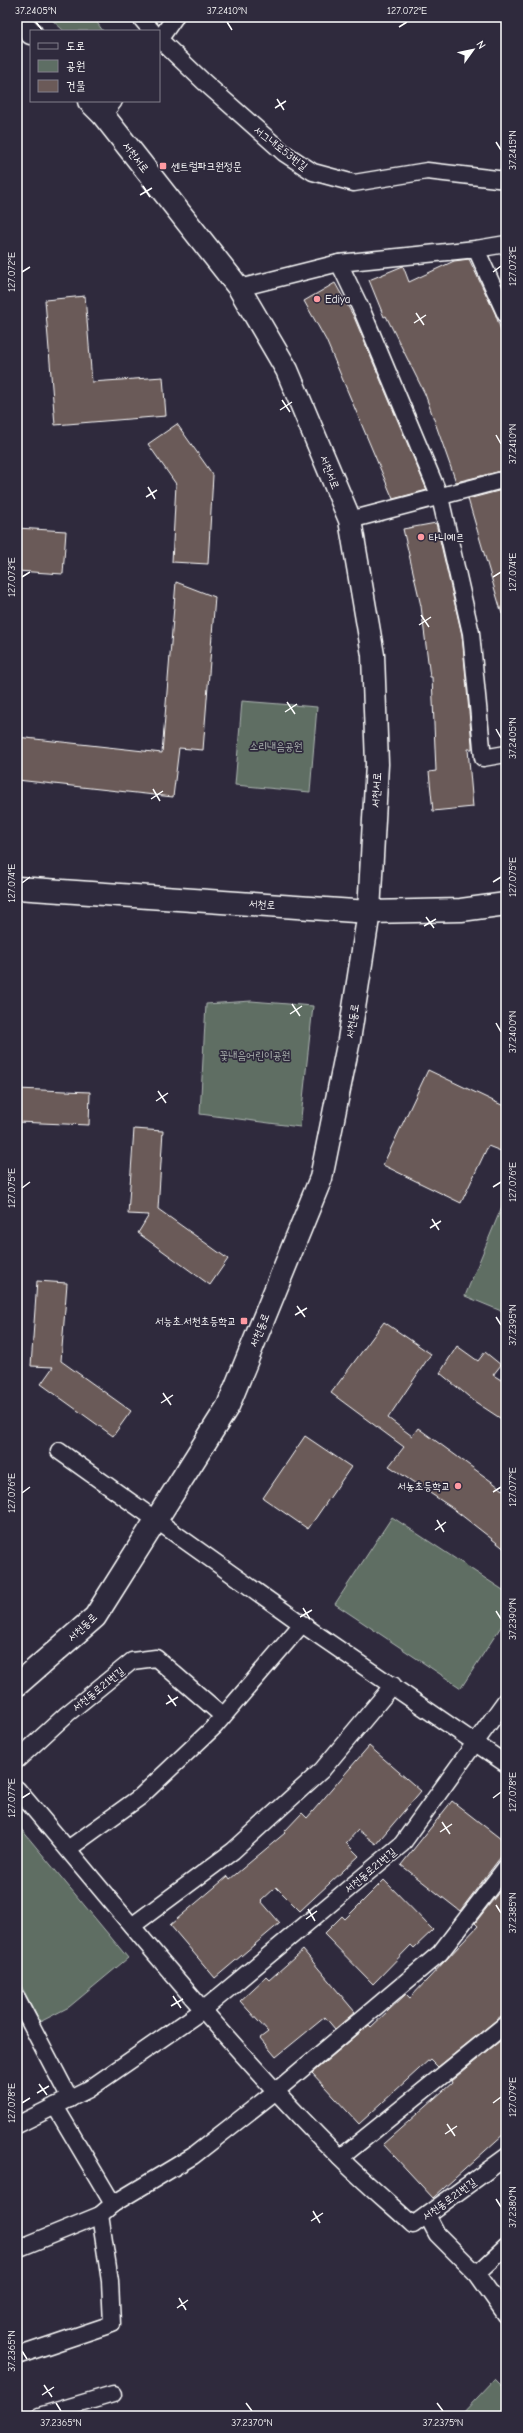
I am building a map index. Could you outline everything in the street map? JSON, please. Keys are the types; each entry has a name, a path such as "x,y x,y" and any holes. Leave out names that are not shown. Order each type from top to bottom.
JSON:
{"street":[{"path":"140,17 151,30"},
{"path":"160,38 175,17"},
{"path":"17,18 30,32"},
{"name":"서그내로53번길","path":"160,40 203,81 284,153 313,172 354,183 427,171 506,180"},
{"name":"서천서로","path":"102,106 239,288 287,370 350,520 373,655 377,764 369,912"},
{"path":"239,288 339,263 476,249 506,244"},
{"path":"476,249 506,315"},
{"path":"339,263 363,313 440,497 471,633 483,758 506,754"},
{"path":"350,520 506,479"},
{"name":"서천로","path":"17,888 369,912 461,910 506,904"},
{"name":"서천동로","path":"17,1685 94,1617 157,1521 228,1406 321,1178 349,1040 369,912"},
{"path":"59,1451 302,1624 506,1764"},
{"path":"68,1849 140,1797 223,1716 302,1624"},
{"name":"서천동로21번길","path":"17,1760 67,1714 132,1661 156,1658 223,1716"},
{"path":"132,1926 233,1851 322,1770 393,1685"},
{"name":"서천동로21번길","path":"17,2125 89,2089 203,2010 402,1844 506,1700"},
{"name":"서천동로21번길","path":"17,1789 132,1926 147,1946 276,2092 340,2158 413,2225 506,2157"},
{"path":"17,2249 100,2215 113,2204 193,2156 276,2092 440,1953 506,1867"},
{"path":"18,2005 70,2099"},
{"path":"340,2158 506,2024"},
{"path":"55,2106 113,2204"},
{"path":"17,2356 112,2324 110,2281 100,2215"},
{"path":"427,2215 437,2234 477,2274 506,2315"},
{"path":"477,2274 506,2247"},
{"path":"39,2416 113,2394"}],"green space":[{"path":"49,17 93,17 102,30 63,30"},
{"name":"소리내음공원","path":"242,701 317,707 310,792 235,785"},
{"name":"꽃내음어린이공원","path":"251,1001 313,1006 300,1127 200,1114 206,1004"},
{"path":"506,1199 506,1313 465,1296"},
{"path":"392,1517 506,1592 506,1619 461,1688 335,1604"},
{"path":"17,1824 128,1958 69,2007 40,2022 17,1978"},
{"path":"495,2379 506,2390 506,2416 460,2416"}],"building":[{"path":"469,259 495,313 503,336 506,334 506,470 456,482 425,394 386,316 384,317 369,280 403,266 409,282 454,261"},
{"path":"335,283 354,317 427,490 393,499 326,340 304,301"},
{"path":"85,296 92,382 163,377 166,416 55,425 45,300"},
{"path":"177,424 213,475 208,564 172,562 176,484 148,444"},
{"path":"506,489 506,614 502,614 468,499"},
{"path":"436,523 462,635 472,744 472,749 468,749 473,807 433,811 429,772 436,771 432,677 430,677 421,606 403,529"},
{"path":"17,528 66,531 63,574 17,571"},
{"path":"176,582 215,597 203,750 179,748 173,797 17,780 17,737 162,753"},
{"path":"428,1070 506,1107 506,1153 488,1146 461,1203 383,1165"},
{"path":"17,1089 90,1092 89,1125 17,1122"},
{"path":"134,1129 163,1131 158,1209 228,1259 210,1285 138,1233 149,1215 128,1214"},
{"path":"37,1281 67,1283 61,1361 131,1411 113,1436 41,1384 53,1367 31,1366"},
{"path":"384,1322 431,1354 388,1418 412,1436 418,1428 506,1492 506,1550 451,1507 389,1466 404,1447 331,1393"},
{"path":"457,1346 478,1361 485,1352 501,1365 493,1375 506,1383 506,1422 474,1401 440,1373"},
{"path":"305,1436 351,1467 308,1529 263,1498"},
{"path":"369,1746 421,1791 376,1844 358,1830 346,1843 359,1856 300,1911 276,1887 261,1901 280,1923 215,1978 170,1925 228,1876 230,1879 285,1833 284,1832 302,1813 307,1818"},
{"path":"452,1801 506,1843 506,1850 460,1911 401,1865"},
{"path":"384,1880 433,1930 414,1948 411,1945 373,1984 324,1934 342,1916 345,1919"},
{"path":"500,1891 506,1896 506,2015 500,2017 438,2067 430,2059 359,2124 312,2073 369,2025 371,2027 406,1994 410,1998 478,1926 475,1923"},
{"path":"303,1950 355,2012 335,2029 325,2017 276,2057 260,2038 268,2032 240,2001 266,1977 269,1980"},
{"path":"506,2036 506,2132 433,2198 383,2144 452,2083 451,2081"}],"place":[{"name":"센트럴파크원정문","path":"163,166"},
{"name":"Ediya","path":"317,299"},
{"name":"타니예르","path":"421,537"},
{"name":"서능초.서천초등학교","path":"244,1321"},
{"name":"서농초등학교","path":"458,1486"}]}
